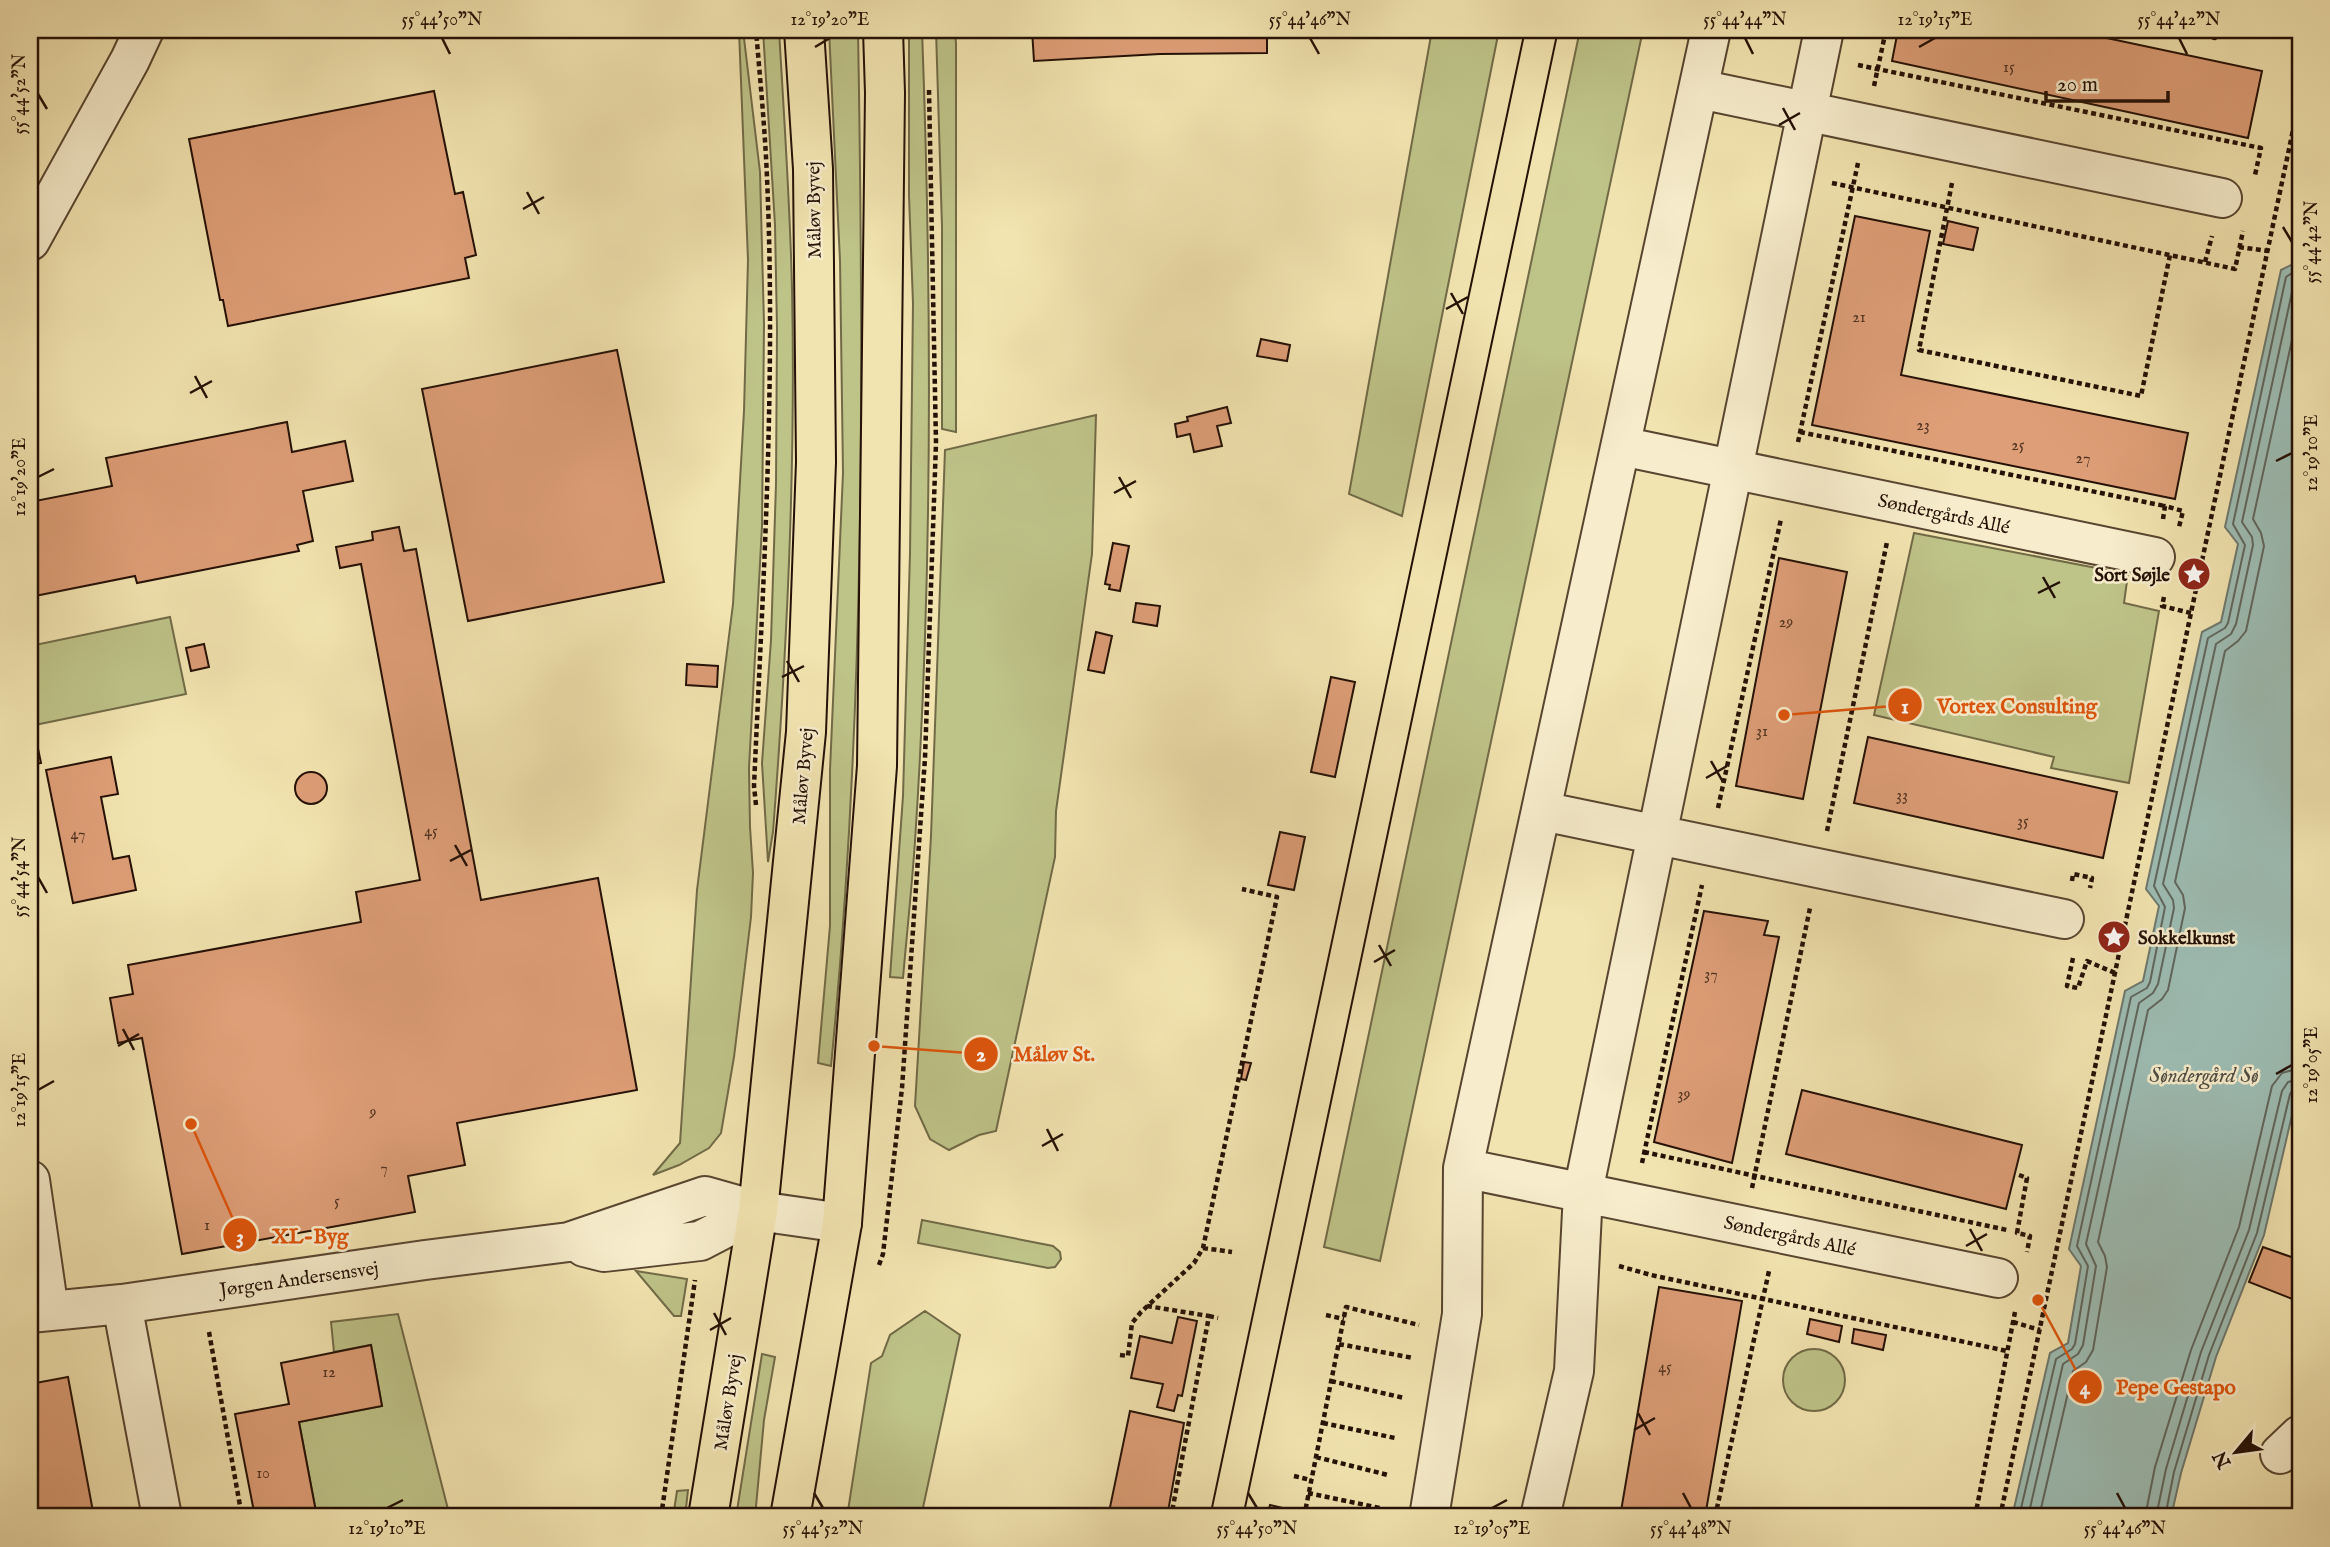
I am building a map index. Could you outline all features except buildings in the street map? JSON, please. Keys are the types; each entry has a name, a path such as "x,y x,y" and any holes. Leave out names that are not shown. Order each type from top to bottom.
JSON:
{"main road":[{"name":"Måløv Byvej","path":"708,1517 758,1211 807,705 816,462 813,169 804,30"},
{"path":"790,1517 842,1223 877,766 885,93 883,30"}],"street":[{"path":"30,241 144,30"},
{"path":"1429,1517 1462,1314 1463,1168 1712,30"},
{"path":"1541,1517 1574,1371 1583,1192 1824,30"},
{"path":"1699,89 2222,198"},
{"name":"Søndergårds Allé","path":"1620,446 2155,557"},
{"path":"1542,811 2064,919"},
{"name":"Søndergårds Allé","path":"1463,1168 1998,1278"},
{"path":"30,1180 40,1312"},
{"name":"Jørgen Andersensvej","path":"40,1312 122,1304 569,1242 705,1196 758,1211 842,1223"},
{"name":"Jørgen Andersensvej","path":"569,1242 604,1252 700,1241 758,1211"},
{"path":"122,1304 162,1517"}],"path":[{"path":"756,30 767,178 769,334 766,524 754,786 756,814"},
{"path":"1790,481 1886,30"},
{"path":"2179,30 2215,38 2217,30"},
{"path":"2000,1517 2300,97"},
{"path":"1948,208 1919,350 1932,353 2141,396 2170,255"},
{"path":"2239,247 2268,251"},
{"path":"1800,432 2165,506"},
{"path":"1120,1355 1128,1356 1132,1323 1194,1262 1203,1248 1277,897 1242,889"},
{"path":"1644,1152 2007,1230"},
{"path":"2019,1175 2027,1178 2017,1233 2030,1236"},
{"path":"1715,1517 1778,1233"},
{"path":"661,1517 700,1241"},
{"path":"1203,1248 1232,1252"},
{"path":"1580,1255 1651,1275 2007,1351 1975,1517"},
{"path":"202,1292 242,1517"},
{"path":"1147,1307 1218,1318"},
{"path":"1304,1517 1346,1307 1420,1325"},
{"path":"1326,1315 1344,1319"},
{"path":"1171,1517 1183,1472 1209,1316"},
{"path":"2013,1322 2040,1330"},
{"path":"1339,1344 1413,1358"},
{"path":"1331,1381 1404,1398"},
{"path":"1323,1423 1395,1438"},
{"path":"1316,1457 1388,1475"},
{"path":"1294,1476 1311,1480"},
{"path":"1308,1493 1380,1508"}],"green space":[{"path":"739,30 743,30 760,172 764,324 762,526 749,768 753,873 751,917 734,1057 721,1133 709,1148 679,1165 653,1175 680,1143 697,890 733,604 744,411 748,260"},
{"path":"763,30 779,30 790,224 793,356 786,628 773,832 768,862 762,763 771,640 777,329 775,225"},
{"path":"829,30 858,30 861,289 860,548 856,678 842,937 831,1066 818,1063 830,926 830,770 843,473 840,261"},
{"path":"909,30 922,30 928,233 929,435 921,740 903,978 890,977 903,796 910,553 913,303 909,196"},
{"path":"936,30 955,30 956,44 956,432 942,429 942,227"},
{"path":"1432,30 1499,30 1402,516 1349,494"},
{"path":"1580,30 1643,30 1380,1261 1324,1247"},
{"path":"1096,415 1092,554 1056,811 1055,857 996,1131 979,1135 949,1150 930,1139 915,1106 931,836 945,450"},
{"path":"1914,533 2128,574 2124,603 2159,611 2129,783 2051,768 2054,757 1874,715"},
{"path":"170,617 186,694 30,726 30,646"},
{"path":"922,1220 1053,1246 1060,1252 1061,1259 1055,1267 1048,1268 918,1243"},
{"path":"636,1271 687,1279 681,1316 674,1316"},
{"path":"925,1311 960,1335 921,1517 847,1517 871,1363 882,1356 890,1335"},
{"path":"398,1314 450,1517 317,1517 299,1422 382,1406 371,1345 334,1352 331,1322"},
{"path":"1808,1349 1820,1349 1836,1358 1843,1368 1843,1392 1836,1402 1820,1411 1808,1411 1797,1406 1788,1397 1783,1386 1783,1374 1788,1363 1797,1354"},
{"path":"762,1354 775,1357 764,1420 755,1517 736,1517"},
{"path":"688,1490 685,1517 673,1517 677,1491"}],"water":[{"name":"Søndergård Sø","path":"2300,249 2300,1081 2264,1235 2216,1357 2181,1473 2171,1517 2012,1517 2050,1353 2068,1343 2081,1266 2069,1249 2125,991 2143,981 2159,906 2146,889 2202,632 2221,622 2238,544 2225,527 2281,270 2297,262"}],"tram line":[{"path":"1210,1517 1525,30"},
{"path":"1243,1517 1558,30"}],"place":[{"name":"Sort Søjle","path":"2194,574"},
{"name":"Vortex Consulting","path":"1784,715"},
{"name":"Sokkelkunst","path":"2114,937"},
{"name":"Måløv St.","path":"874,1046"},
{"name":"XL-Byg","path":"191,1124"},
{"name":"Pepe Gestapo","path":"2038,1300"}]}
